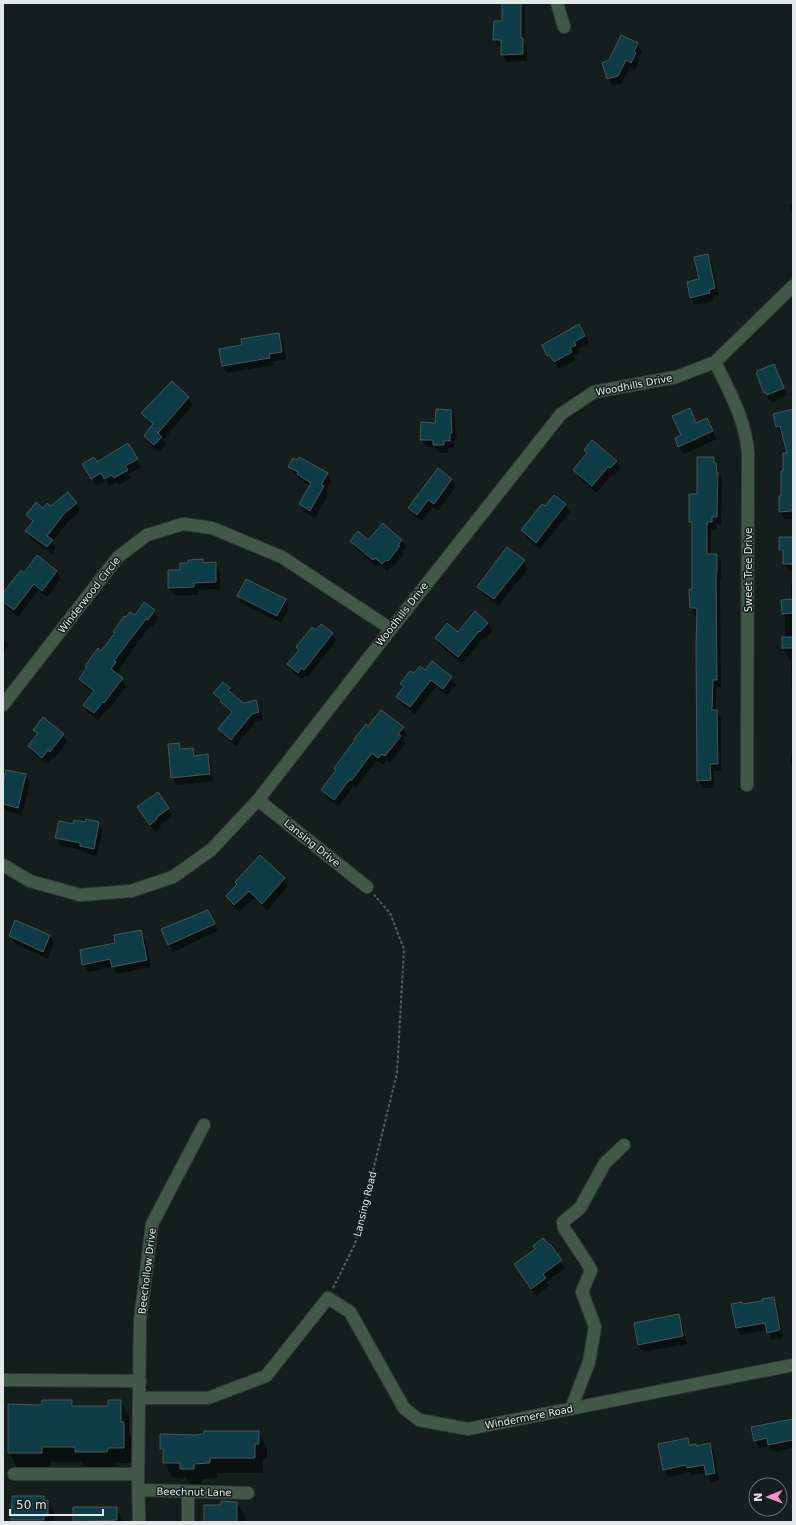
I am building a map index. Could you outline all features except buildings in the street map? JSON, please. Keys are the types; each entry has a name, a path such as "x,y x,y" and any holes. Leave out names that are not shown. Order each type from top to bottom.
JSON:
{"street":[{"path":"557,3 564,27"},
{"name":"Woodhills Drive","path":"3,865 30,880 80,895 130,891 172,877 211,850 258,800 561,414 594,392 676,377 715,362 793,286"},
{"name":"Sweet Tree Drive","path":"715,362 744,422 747,438 747,784"},
{"name":"Winderwood Circle","path":"3,705 118,557 148,535 183,524 212,528 282,557 391,629"},
{"name":"Lansing Drive","path":"258,800 366,887"},
{"name":"Beechollow Drive","path":"139,1522 140,1490 138,1474 140,1321 152,1224 204,1125"},
{"path":"571,1409 589,1362 595,1327 582,1292 591,1270 564,1228 563,1222 580,1208 605,1162 624,1145"},
{"path":"139,1398 208,1398 266,1376 328,1298"},
{"name":"Windermere Road","path":"328,1298 350,1312 404,1408 419,1420 468,1429 793,1365"},
{"path":"3,1380 140,1381"},
{"path":"14,1474 138,1474"},
{"name":"Beechnut Lane","path":"140,1490 248,1493"},
{"path":"188,1492 188,1522"}],"path":[{"name":"Lansing Road","path":"328,1298 355,1244 397,1073 404,950 390,913 366,887"}]}
